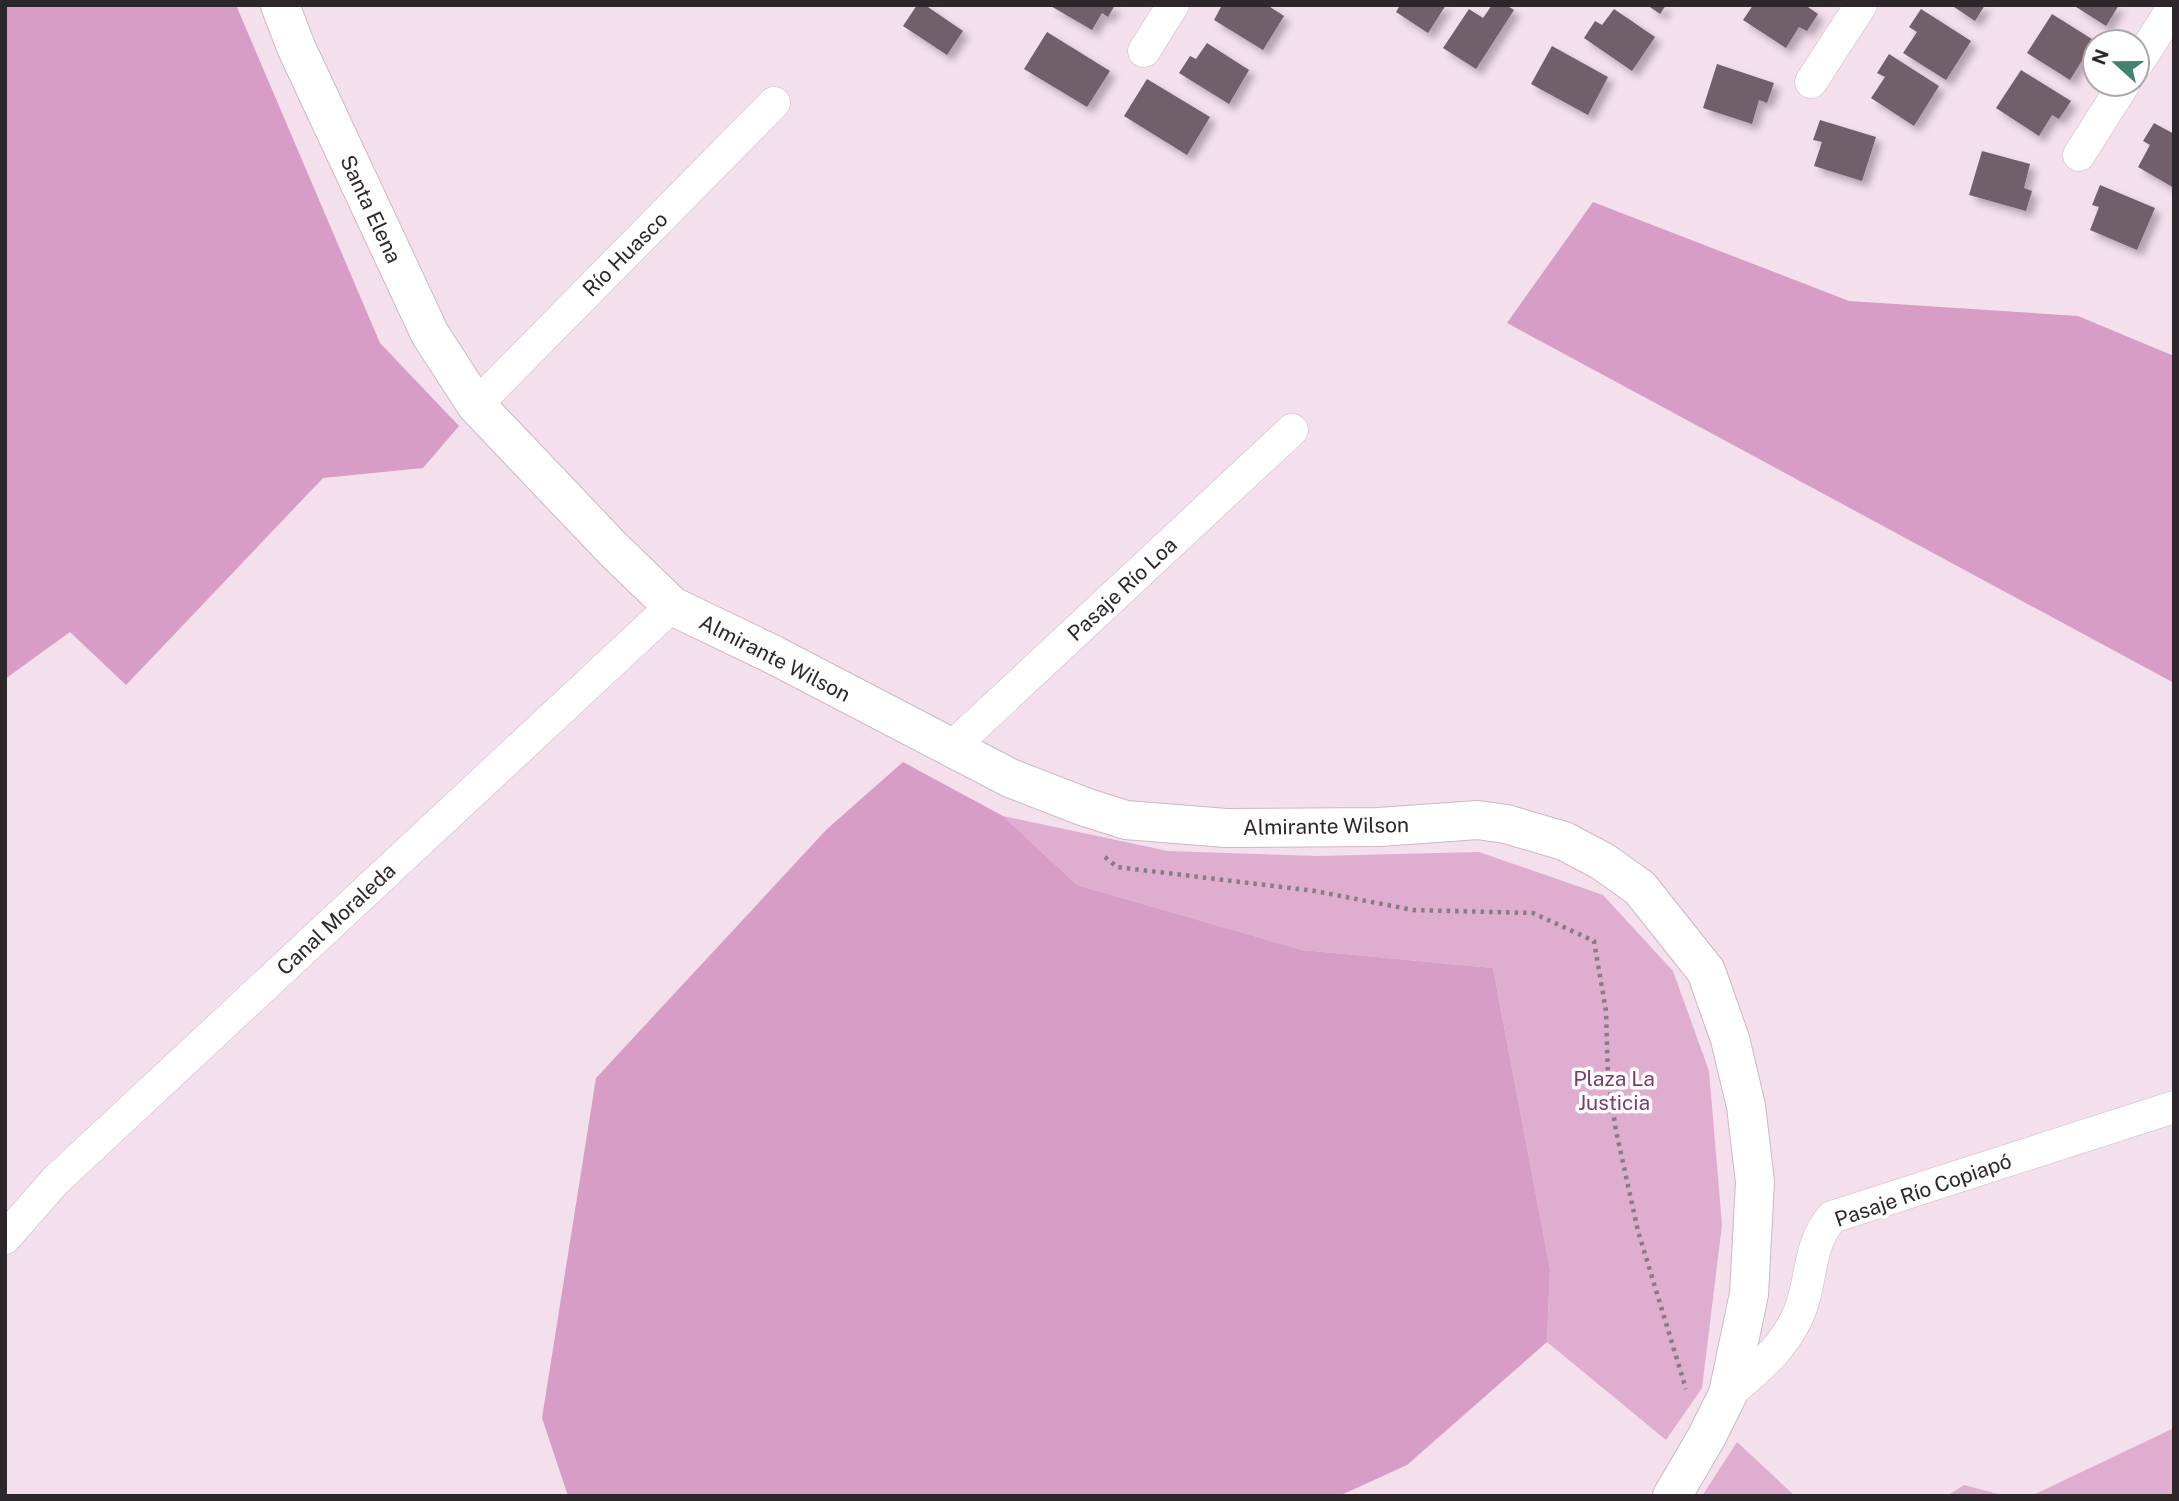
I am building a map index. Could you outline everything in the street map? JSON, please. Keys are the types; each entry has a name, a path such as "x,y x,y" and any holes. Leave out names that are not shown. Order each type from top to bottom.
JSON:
{"street":[{"name":"Santa Elena","path":"280,5 296,47 430,334 476,405"},
{"path":"1144,51 1172,5"},
{"path":"1811,82 1861,5"},
{"path":"2151,42 2174,6"},
{"path":"2079,155 2115,98"},
{"name":"Río Huasco","path":"476,405 774,103"},
{"name":"Almirante Wilson","path":"476,405 613,549 673,606 774,655 1010,778 1126,820 1226,828 1379,828 1478,820 1506,824 1564,841 1602,862 1640,888 1706,971 1730,1039 1746,1106 1755,1182 1749,1294 1728,1394 1672,1496"},
{"name":"Pasaje Río Loa","path":"951,748 1292,430"},
{"name":"Canal Moraleda","path":"5,1238 55,1181 673,606"},
{"name":"Pasaje Río Copiapó","path":"1728,1394 1765,1363 1792,1330 1804,1299 1816,1242 1823,1227 1832,1217 2174,1107"}],"path":[{"path":"1096,849 1117,867 1315,891 1412,910 1533,913 1594,942 1606,1011 1608,1079 1616,1131 1638,1231 1679,1371 1706,1438"}],"green space":[{"name":"Plaza La Justicia","path":"1003,816 1168,851 1318,856 1479,852 1603,895 1673,971 1709,1071 1722,1225 1702,1388 1666,1440 1547,1342 1550,1269 1493,968 1302,950 1077,885"},
{"path":"2174,1428 2174,1496 2031,1496"},
{"path":"1737,1442 1795,1496 1702,1496"},
{"path":"1964,1485 2006,1496 1947,1496"}],"shaded area":[{"path":"5,5 236,5 380,343 459,426 423,468 323,478 126,685 70,632 5,679"},
{"path":"1593,202 1849,301 2078,316 2174,356 2174,683 1507,323"},
{"path":"903,762 1003,816 1077,885 1302,950 1493,968 1550,1269 1547,1342 1407,1465 1339,1496 568,1496 542,1418 596,1078 827,829"}],"building":[{"path":"917,5 925,5 963,31 947,55 903,26"},
{"path":"1049,5 1115,5 1108,17 1102,13 1092,30"},
{"path":"1222,5 1267,5 1284,16 1263,50 1214,20"},
{"path":"1400,5 1446,5 1428,33 1396,12"},
{"path":"1492,5 1506,5 1514,10 1476,69 1443,48 1469,9 1483,18"},
{"path":"1647,5 1666,5 1660,14"},
{"path":"1753,5 1805,5 1818,14 1807,31 1799,27 1786,48 1743,20"},
{"path":"1951,5 1985,5 1975,21"},
{"path":"2073,5 2119,5 2106,26"},
{"path":"1614,9 1655,37 1632,71 1584,38 1595,21 1602,25"},
{"path":"1921,9 1971,41 1946,80 1903,53 1917,32 1909,27"},
{"path":"2052,14 2081,32 2081,62 2070,80 2027,53"},
{"path":"1047,32 1110,71 1087,107 1024,69"},
{"path":"1207,43 1249,70 1229,104 1179,73 1190,56 1196,59"},
{"path":"1552,46 1608,77 1588,115 1531,84"},
{"path":"1889,54 1939,86 1914,126 1871,98 1885,77 1877,73"},
{"path":"1717,64 1774,83 1767,103 1759,100 1752,124 1703,108"},
{"path":"2021,70 2071,101 2059,119 2052,115 2039,136 1996,108"},
{"path":"1147,79 1210,117 1187,155 1124,116"},
{"path":"1820,120 1876,137 1862,181 1814,166 1822,142 1813,140"},
{"path":"2154,123 2174,134 2174,188 2138,167 2150,145 2143,141"},
{"path":"1982,151 2030,164 2024,188 2032,191 2026,211 1969,195"},
{"path":"2100,185 2155,208 2137,250 2090,230 2099,207 2092,205"}]}
